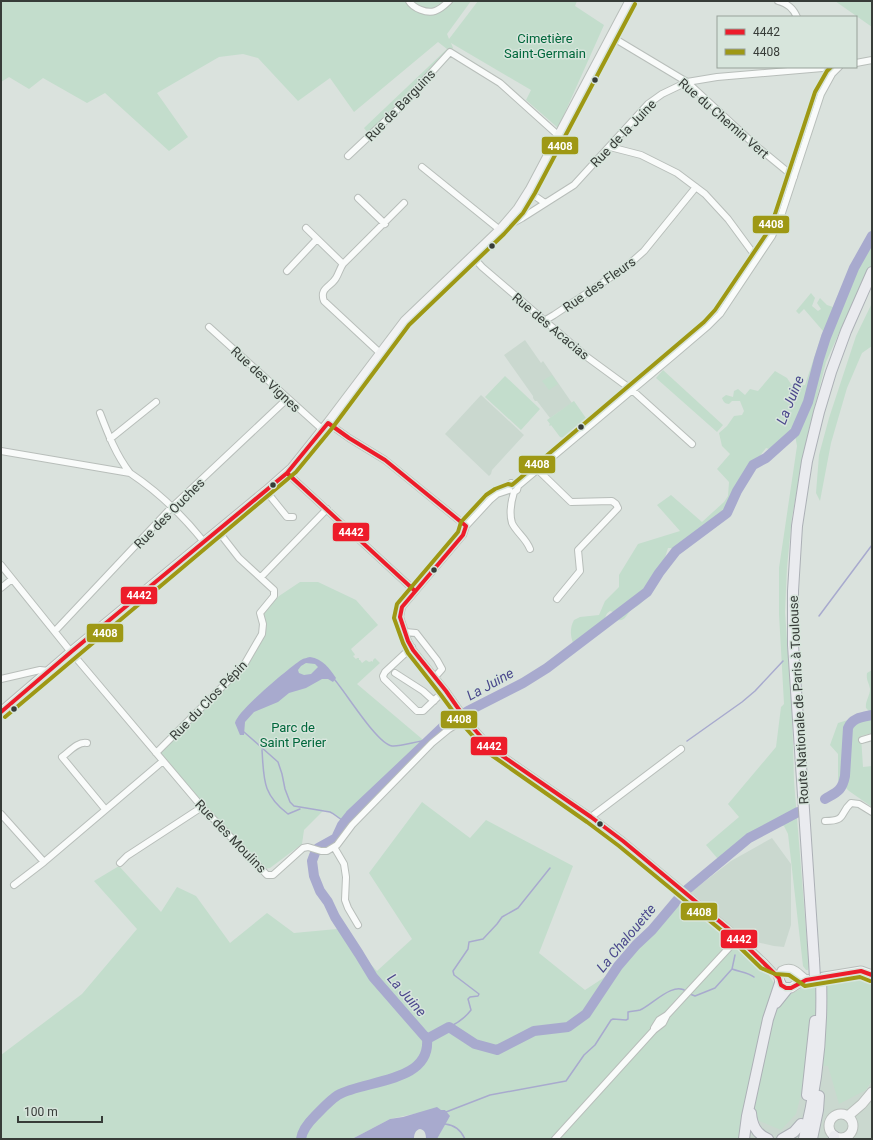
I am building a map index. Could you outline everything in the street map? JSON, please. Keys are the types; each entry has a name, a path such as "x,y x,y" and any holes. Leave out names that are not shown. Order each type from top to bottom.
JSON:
{"main road":[{"path":"1,712 287,473 325,427 405,321 473,257 500,230 518,209 529,192 596,65 612,38 630,1"},
{"name":"Route Nationale de Paris à Toulouse","path":"817,960 793,645 793,591 797,526 807,461 819,412 846,331 872,272"},
{"name":"Route Nationale de Paris à Toulouse","path":"804,1139 817,1077 821,1023 800,644 799,590 804,525 814,462 828,405 843,355 872,288"},
{"path":"744,1139 768,1019 780,997 792,982 794,970 788,968 780,973 792,982 861,971 872,975"},
{"name":"Route Nationale de Paris à Toulouse","path":"797,1139 808,1086 819,992"},
{"path":"812,1139 818,1110 820,1086 817,1077"},
{"path":"848,1116 862,1104 872,1092"},
{"path":"750,1107 752,1124 756,1131 768,1139"},
{"path":"841,1113 848,1116 853,1122 853,1129 848,1136 837,1138 829,1130 829,1122 831,1118 841,1113"},
{"path":"782,1139 794,1132 801,1124"}],"street":[{"path":"409,1 416,8 435,11 449,1"},
{"path":"778,1 793,8 797,16"},
{"name":"Rue du Chemin Vert","path":"612,38 687,82 755,145 794,177"},
{"name":"Rue de Barguins","path":"348,156 401,106 450,52 500,83 559,136"},
{"path":"857,63 872,60"},
{"name":"Rue de la Juine","path":"500,230 574,185 648,104 662,94 687,82 718,77 822,68"},
{"path":"530,549 528,541 512,524 510,505 512,491 509,485 514,483 518,486 538,470 708,326 720,314 772,236 794,177 821,94 832,74 838,68"},
{"path":"610,146 641,155 677,173 696,187 705,194 728,219 753,252 758,256"},
{"path":"422,167 500,230"},
{"name":"Rue des Fleurs","path":"544,321 626,267 644,251 696,187"},
{"path":"529,192 545,203"},
{"path":"358,198 385,224"},
{"path":"380,353 324,301 322,296 323,292 336,278 343,264 385,224 404,203"},
{"path":"306,228 343,264"},
{"path":"287,271 317,240"},
{"name":"Rue des Acacias","path":"473,257 482,267 544,321 587,357 632,390 692,444"},
{"name":"Rue des Vignes","path":"209,327 287,399 325,427 349,438 385,460 466,526"},
{"name":"Rue des Ouches","path":"55,631 172,508 287,399"},
{"path":"110,440 156,402"},
{"path":"100,413 110,440 123,464 130,473 146,483 204,542"},
{"path":"1,452 130,473"},
{"path":"538,470 571,502 612,501 618,508 578,550 580,571 557,599"},
{"path":"287,473 416,591"},
{"path":"266,491 287,517 293,517"},
{"path":"512,491 497,494 466,526 463,535 402,607 400,617 412,647 467,720 491,748 591,817 637,853 738,938 765,963 792,982"},
{"path":"261,577 327,509"},
{"name":"Rue du Clos Pépin","path":"156,753 211,700 244,665 264,629 260,613 274,596 274,590 239,558 218,531"},
{"name":"Rue des Moulins","path":"1,565 71,652 202,808 267,875 274,875 303,848 308,847 327,851 334,847"},
{"path":"1,588 12,579"},
{"path":"405,632 416,633 438,660 442,669 435,677"},
{"path":"412,647 385,672 384,679 417,711 423,711 445,690"},
{"path":"1,679 40,670 49,671"},
{"path":"395,673 423,691 434,701"},
{"path":"358,925 346,904 346,877 344,864 334,847 342,840 352,825 432,743 449,729 467,720"},
{"path":"862,740 872,737"},
{"path":"87,743 83,742 78,744 62,757 105,809"},
{"path":"591,817 681,748"},
{"path":"14,885 44,862 163,761"},
{"path":"824,821 835,821 843,817 847,807 852,803 860,804 872,812"},
{"path":"120,863 127,856 202,808"},
{"path":"1,814 44,862"},
{"path":"555,1139 654,1030 659,1020 667,1015 738,938"},
{"path":"765,963 776,968 785,969"}],"shaded area":[{"path":"525,340 541,363 543,361 572,403 550,418 537,401 535,401 504,355"},
{"path":"481,395 524,435 492,470 489,476 445,434"},
{"path":"772,838 791,864 791,925 784,947 747,940 691,892 731,861"},
{"path":"808,1066 828,1066 866,1090 872,1081 872,1139 740,1139"}],"green space":[{"name":"Cimetière Saint-Germain","path":"1,1 471,1 447,34 449,39 478,1 577,1 575,6 604,25 558,128 526,100 531,90 451,43 453,48 368,133 364,128 447,49 438,42 354,112 330,78 298,101 258,58 243,54 219,57 157,93 188,137 169,151 105,93 87,103 43,78 29,89 9,77 1,82"},
{"path":"835,1 872,1 872,27"},
{"path":"872,229 872,264 857,293 826,362 807,437 792,517 787,567 785,612 792,710 794,781 809,967 808,970 806,970 803,966 788,834 784,826 769,822 723,865 706,845 739,817 728,804 776,747 781,707 784,704 779,614 779,568 797,446 795,435 785,439 772,450 766,448 756,461 747,468 736,487 726,510 705,528 702,535 676,555 671,548 668,548 656,583 642,602 631,610 624,619 617,620 613,612 608,612 602,627 596,634 578,642 573,643 571,631 574,620 580,617 599,615 605,601 619,587 619,575 638,544 680,531 657,505 671,495 702,522 724,502 728,496 729,482 717,469 730,454 722,446 719,433 727,426 734,416 742,415 744,411 740,401 732,401 728,404 724,402 722,398 726,395 733,397 734,391 738,389 745,395 750,389 758,391 775,371 787,378 793,387 805,385 823,331 804,309 799,314 796,311 811,293 815,298 812,306 818,311 821,309 817,303 820,298 827,305 833,307 852,263"},
{"path":"872,303 872,346 862,353 847,388 831,443 820,501 816,493 819,455 829,418 856,336"},
{"path":"663,370 723,425 717,432 656,378"},
{"path":"552,375 558,384 549,390 542,381"},
{"path":"505,376 540,409 521,430 485,397"},
{"path":"574,401 588,421 567,439 560,437 551,425 549,425 550,424 547,420"},
{"name":"Parc de Saint Perier","path":"300,582 318,582 356,600 378,625 351,649 355,655 353,656 356,659 359,658 362,663 366,660 373,662 375,658 380,663 357,684 428,744 355,818 344,821 324,810 304,830 302,844 270,868 265,869 192,791 160,753 246,666 263,638 263,612 279,596"},
{"path":"872,670 872,733 861,736 863,767 872,766 872,807 849,791 838,780 838,754 830,745 838,723 871,713 866,708 866,705 870,689 867,680 867,673"},
{"path":"422,802 470,838 486,820 573,866 539,953 585,990 614,971 685,898 761,962 783,998 804,987 869,975 872,978 872,1081 866,1090 839,1104 828,1066 808,1066 796,1114 781,1130 745,1115 740,1139 437,1139 445,1124 418,1113 390,1119 352,1139 1,1139 1,1055 82,994 137,929 94,881 119,866 161,912 177,887 196,896 230,943 267,913 294,933 337,929 377,971 412,939 369,873"}],"water":[{"path":"310,657 315,658 325,664 336,678 333,682 328,679 322,679 306,688 289,693 278,702 254,712 245,722 244,735 240,735 235,723 244,709 264,690 301,660","holes":["306,663 315,664 318,667 311,674 304,675 299,673 298,670"]},
{"path":"437,1107 441,1110 445,1110 450,1116 437,1139 426,1139 425,1132 420,1129 416,1132 414,1139 352,1139 390,1119 403,1117"}],"waterway":[{"name":"La Juine","path":"301,1139 304,1129 310,1121 338,1095 349,1090 394,1078 407,1072 418,1064 425,1053 427,1039 373,977 320,891 314,876 312,861 318,848 336,838 342,825 350,815 445,725 468,711 523,683 547,668 647,592 676,551 727,513 737,491 753,465 766,458 795,432 808,402 826,337 854,268 872,236"},
{"path":"819,616 872,545"},
{"path":"687,741 742,702 755,691 783,661"},
{"path":"334,679 370,727 386,743 395,746 428,740"},
{"name":"La Chalouette","path":"825,799 833,795 841,788 844,781 848,728 852,722 858,718 872,715"},
{"path":"244,732 278,762 285,789 290,802 294,806 330,812 344,821"},
{"path":"262,750 264,778 273,800 288,814 300,809"},
{"name":"La Chalouette","path":"427,1039 449,1027 475,1044 497,1050 534,1031 568,1027 586,1014 618,966 636,945 652,930 684,892 749,838 798,812"},
{"path":"449,1027 469,1013 471,1010 468,999 470,997 478,996 479,994 454,975 453,971 468,949 469,942 483,939 502,917 518,908 550,868"},
{"path":"690,994 695,996 715,988 732,969 735,955"},
{"path":"732,969 747,973 754,977"},
{"path":"446,1112 490,1095 566,1081 584,1055 595,1045 611,1020 626,1020 628,1019 628,1012 640,1010 670,991 682,989 687,992"},
{"path":"445,1124 457,1128 465,1139"}],"transit line":[{"name":"4408","path":"5,717 296,472 333,427 409,325 504,234 523,213 635,4"},
{"name":"4408","path":"830,68 815,92 775,214 767,233 715,310 704,322 512,485 508,484 495,489 486,495 461,522 458,532 397,604 394,618 408,653 463,725 487,752 619,846 727,935 761,968 775,974 789,975 805,986 860,977 870,981"},
{"name":"4442","path":"1,712 287,473 328,423 385,460 466,526 463,535 402,607 400,617"},
{"name":"4442","path":"287,473 415,591"},
{"name":"4442","path":"400,617 408,641 413,650 446,691 467,721 491,748 623,841 731,931 779,978 781,985 786,988 791,988 806,980 861,971 872,975"}]}
